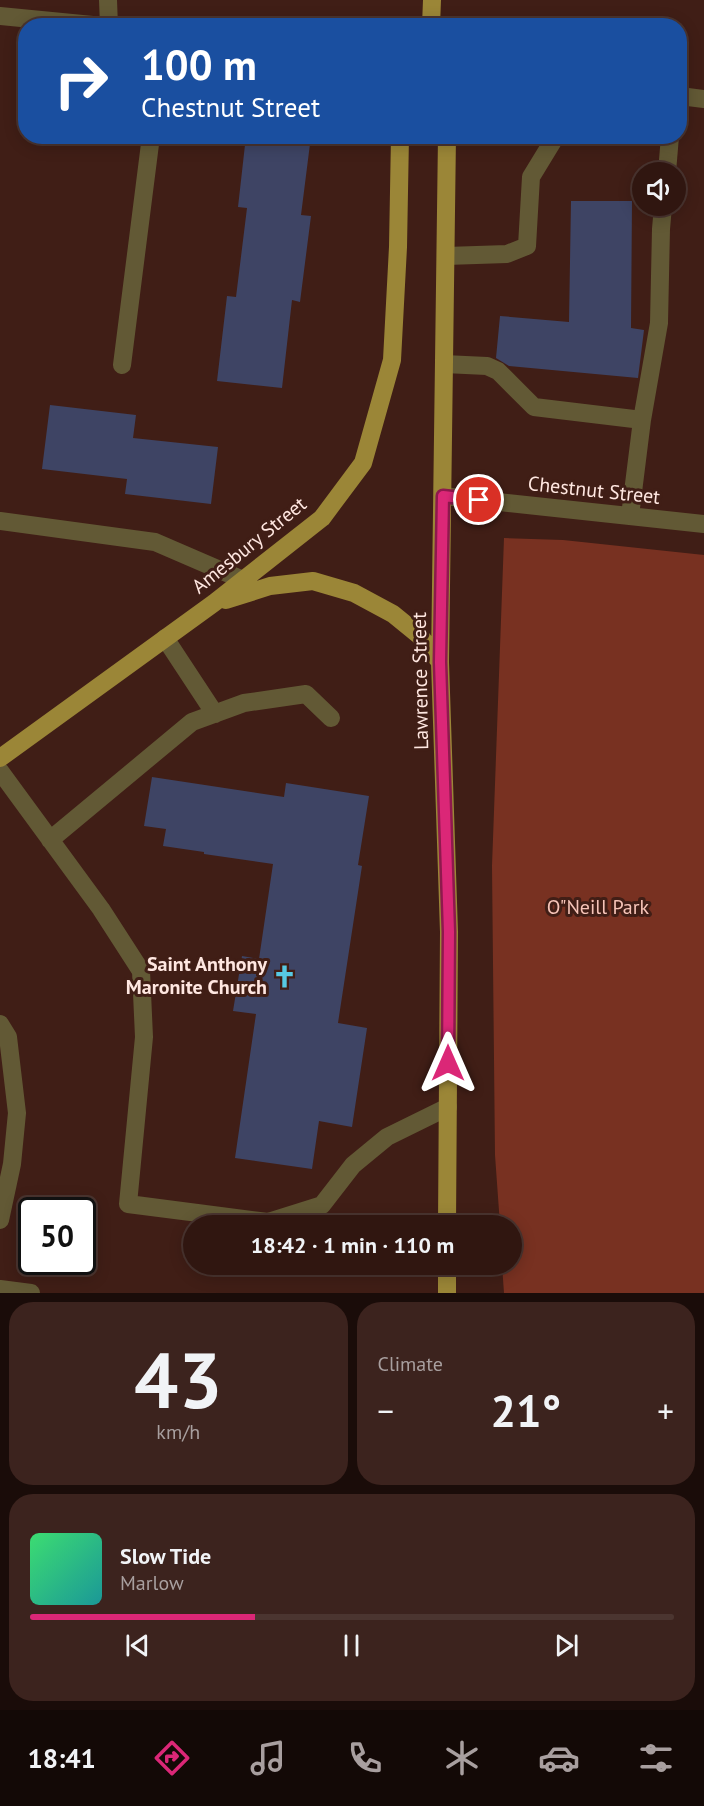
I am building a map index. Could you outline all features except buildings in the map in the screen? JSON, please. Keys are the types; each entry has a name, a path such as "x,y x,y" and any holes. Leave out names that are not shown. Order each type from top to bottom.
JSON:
{"main road":[{"path":"431,18 432,0"},
{"name":"Amesbury Street","path":"0,758 214,603 322,518 363,463 392,360 398,247 400,144"},
{"name":"Lawrence Street","path":"447,144 440,662 449,932 447,1215"},
{"path":"214,603 270,586 313,581 354,593 393,614 420,636 440,662"},
{"path":"447,1275 447,1293"}],"street":[{"path":"108,0 109,18"},
{"path":"0,16 21,18"},
{"path":"687,97 704,99"},
{"path":"122,365 150,144"},
{"path":"446,256 507,254 527,246 531,177 551,144"},
{"path":"668,162 669,144"},
{"path":"630,516 642,420 659,323 662,216"},
{"path":"444,363 487,366 498,371 534,407 642,420"},
{"name":"Chestnut Street","path":"443,496 704,524"},
{"path":"0,521 155,542 243,580"},
{"path":"165,638 215,714"},
{"path":"50,840 192,722 244,703 306,694 331,718"},
{"path":"0,771 101,909 141,971 144,1037 128,1204 268,1222 322,1205 352,1166 387,1137 448,1107"},
{"path":"0,1024 8,1037 17,1113 12,1164 0,1220"},
{"path":"0,1289 31,1293"}],"green space":[{"name":"O\"Neill Park","path":"504,538 563,540 704,555 704,1293 504,1293 503,1275 522,1275 522,1215 499,1215 495,1155 492,866"}],"place":[{"name":"Saint Anthony Maronite Church","path":"285,976"}],"route":[{"path":"448,1063 449,932 440,662 443,496 479,500"}]}
